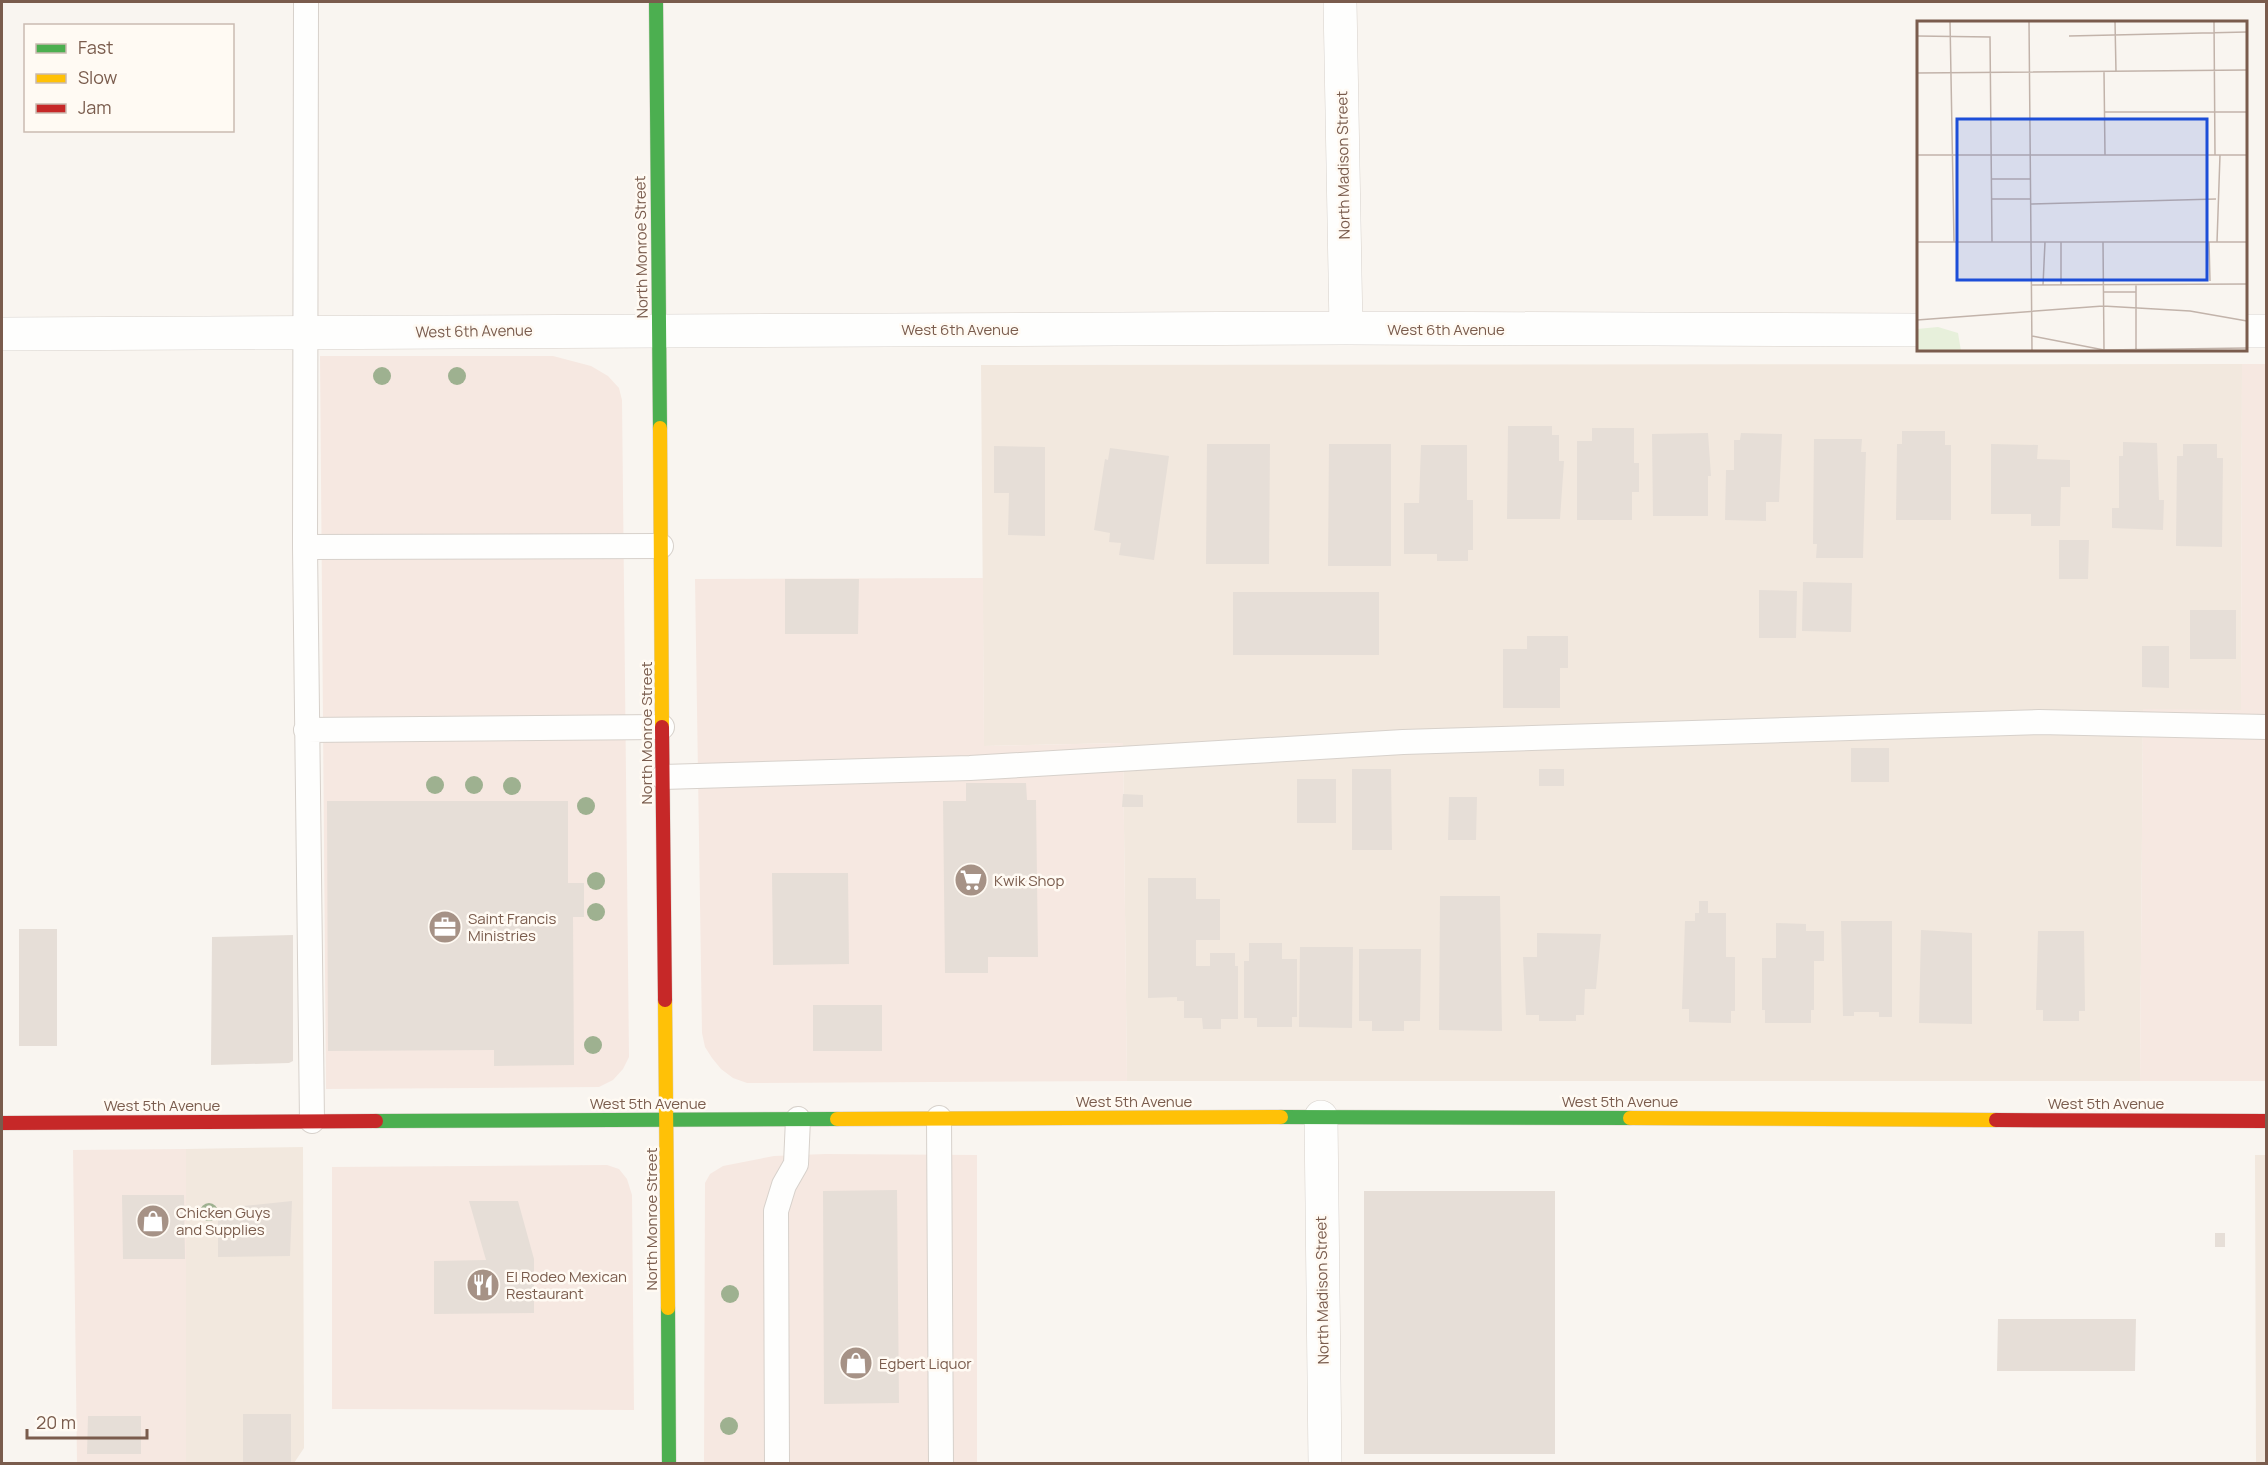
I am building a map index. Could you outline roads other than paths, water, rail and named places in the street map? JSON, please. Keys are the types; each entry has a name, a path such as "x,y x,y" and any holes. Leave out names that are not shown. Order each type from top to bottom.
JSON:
{"street":[{"name":"North Monroe Street","path":"656,2 669,1464"},
{"name":"North Madison Street","path":"1340,2 1347,328"},
{"name":"West 6th Avenue","path":"2,334 1347,328 1917,330"},
{"path":"2247,331 2266,331"},
{"name":"North Madison Street","path":"1321,1117 1325,1464"},
{"name":"West 5th Avenue","path":"2,1123 1321,1117 2266,1121"}],"lane":[{"path":"306,2 305,547 312,1121"},
{"path":"305,547 661,546"},
{"path":"663,777 970,768 1403,742 2039,722 2266,727"},
{"path":"306,730 662,727"},
{"path":"939,1118 941,1464"},
{"path":"777,1464 776,1211 784,1185 796,1164 798,1119"}],"place":[{"name":"Kwik Shop","path":"971,880"},
{"name":"Saint Francis Ministries","path":"445,927"},
{"name":"Chicken Guys and Supplies","path":"153,1221"},
{"name":"El Rodeo Mexican Restaurant","path":"483,1285"},
{"name":"Egbert Liquor","path":"856,1363"}]}
